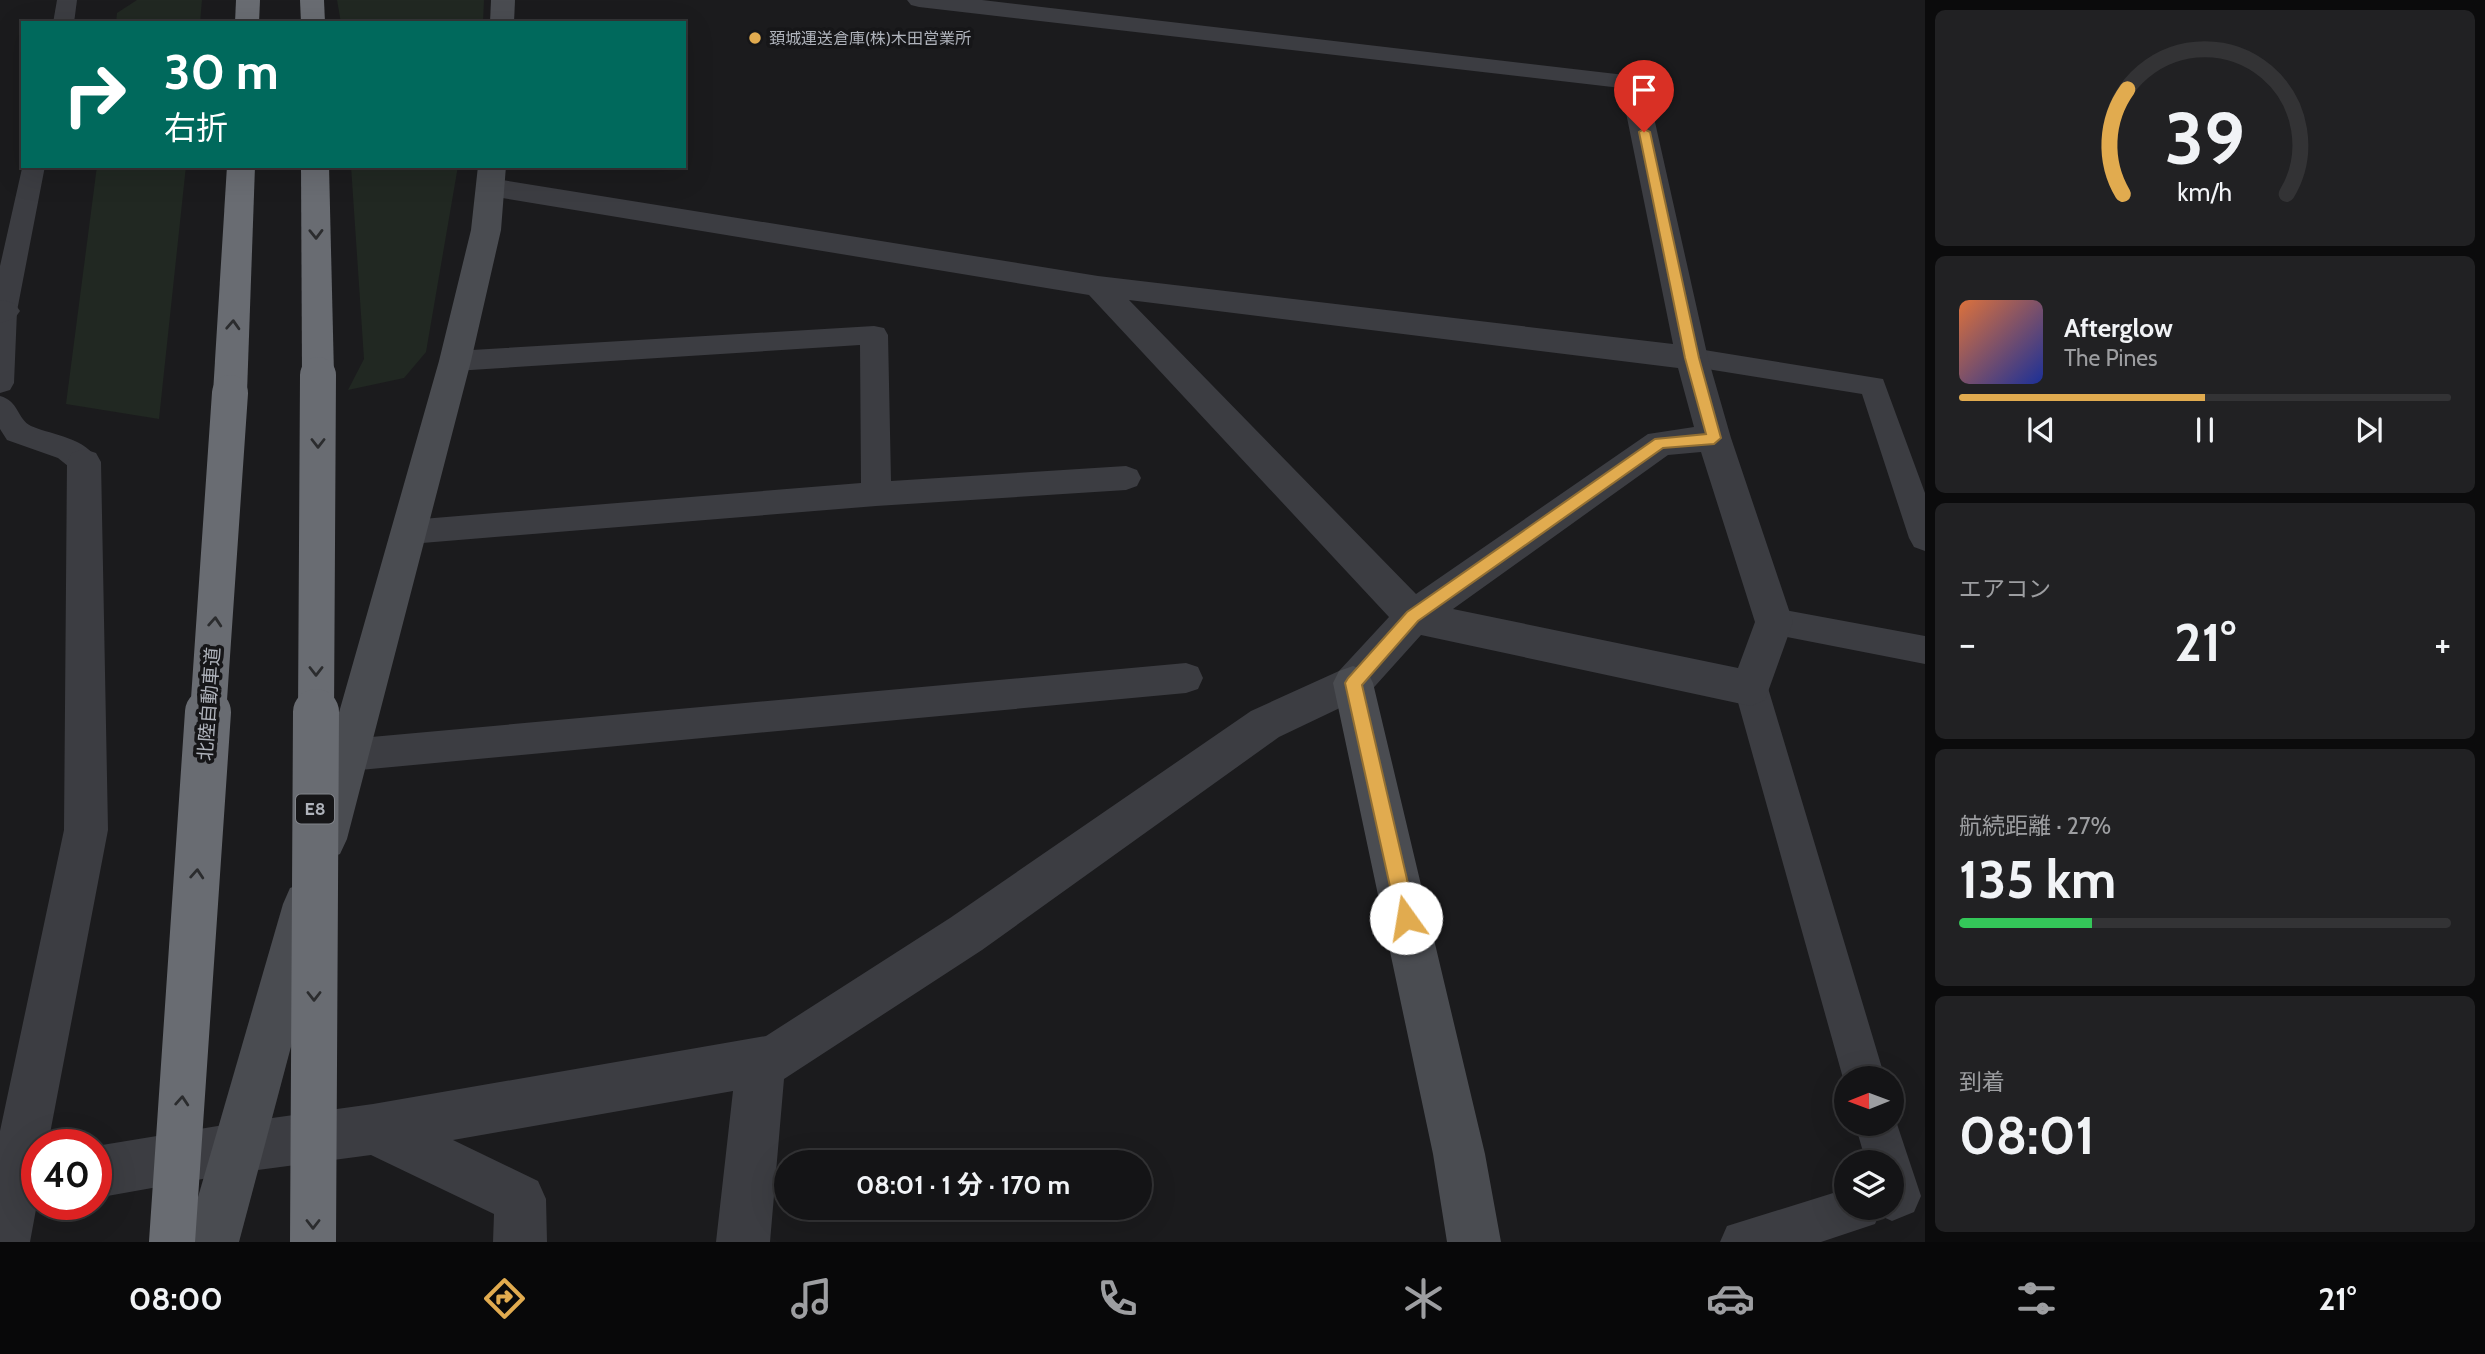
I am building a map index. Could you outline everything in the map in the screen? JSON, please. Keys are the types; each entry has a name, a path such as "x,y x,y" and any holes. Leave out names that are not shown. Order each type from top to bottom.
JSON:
{"highway":[{"path":"247,21 248,0"},
{"path":"312,0 313,21"},
{"name":"北陸自動車道","path":"172,1242 230,393 241,168"},
{"name":"E8","path":"313,1242 318,375 315,168"}],"street":[{"path":"502,21 503,0"},
{"path":"919,0 1633,82 1692,358 1714,438 1774,622 1751,688 1413,617 1098,286"},
{"path":"212,1242 236,1148 349,755 455,361 486,230 491,176 1098,286 1692,358"},
{"path":"112,1169 236,1148 373,1129 775,1059 966,934 1265,724 1353,683 1413,617 1660,443 1714,438"},
{"path":"3,1242 17,1186 86,830 84,462"},
{"path":"1353,683 1460,1154 1474,1242"},
{"path":"743,1242 761,1060"},
{"path":"373,1129 520,1199 520,1242"}],"lane":[{"path":"63,21 67,0"},
{"path":"0,383 2,312 33,168"},
{"path":"455,361 874,335 876,494"},
{"path":"1692,358 1873,386 1916,485 1925,538"},
{"path":"0,406 17,432 69,450 84,462"},
{"path":"410,532 876,494 1126,478"},
{"path":"1774,622 1925,650"},
{"path":"349,755 1185,678"},
{"path":"1751,688 1861,1066"},
{"path":"1742,1242 1834,1215"}],"shaded area":[{"path":"137,0 202,0 200,21 116,21 117,13"},
{"path":"337,0 484,0 483,21 341,21"},
{"path":"97,168 186,168 159,419 66,404"},
{"path":"351,168 458,168 426,352 404,378 348,390 364,359"}],"place":[{"name":"頚城運送倉庫(株)木田営業所","path":"755,38"}],"route":[{"path":"1406,918 1353,683 1413,617 1660,443 1714,438 1692,358 1644,132"}]}
